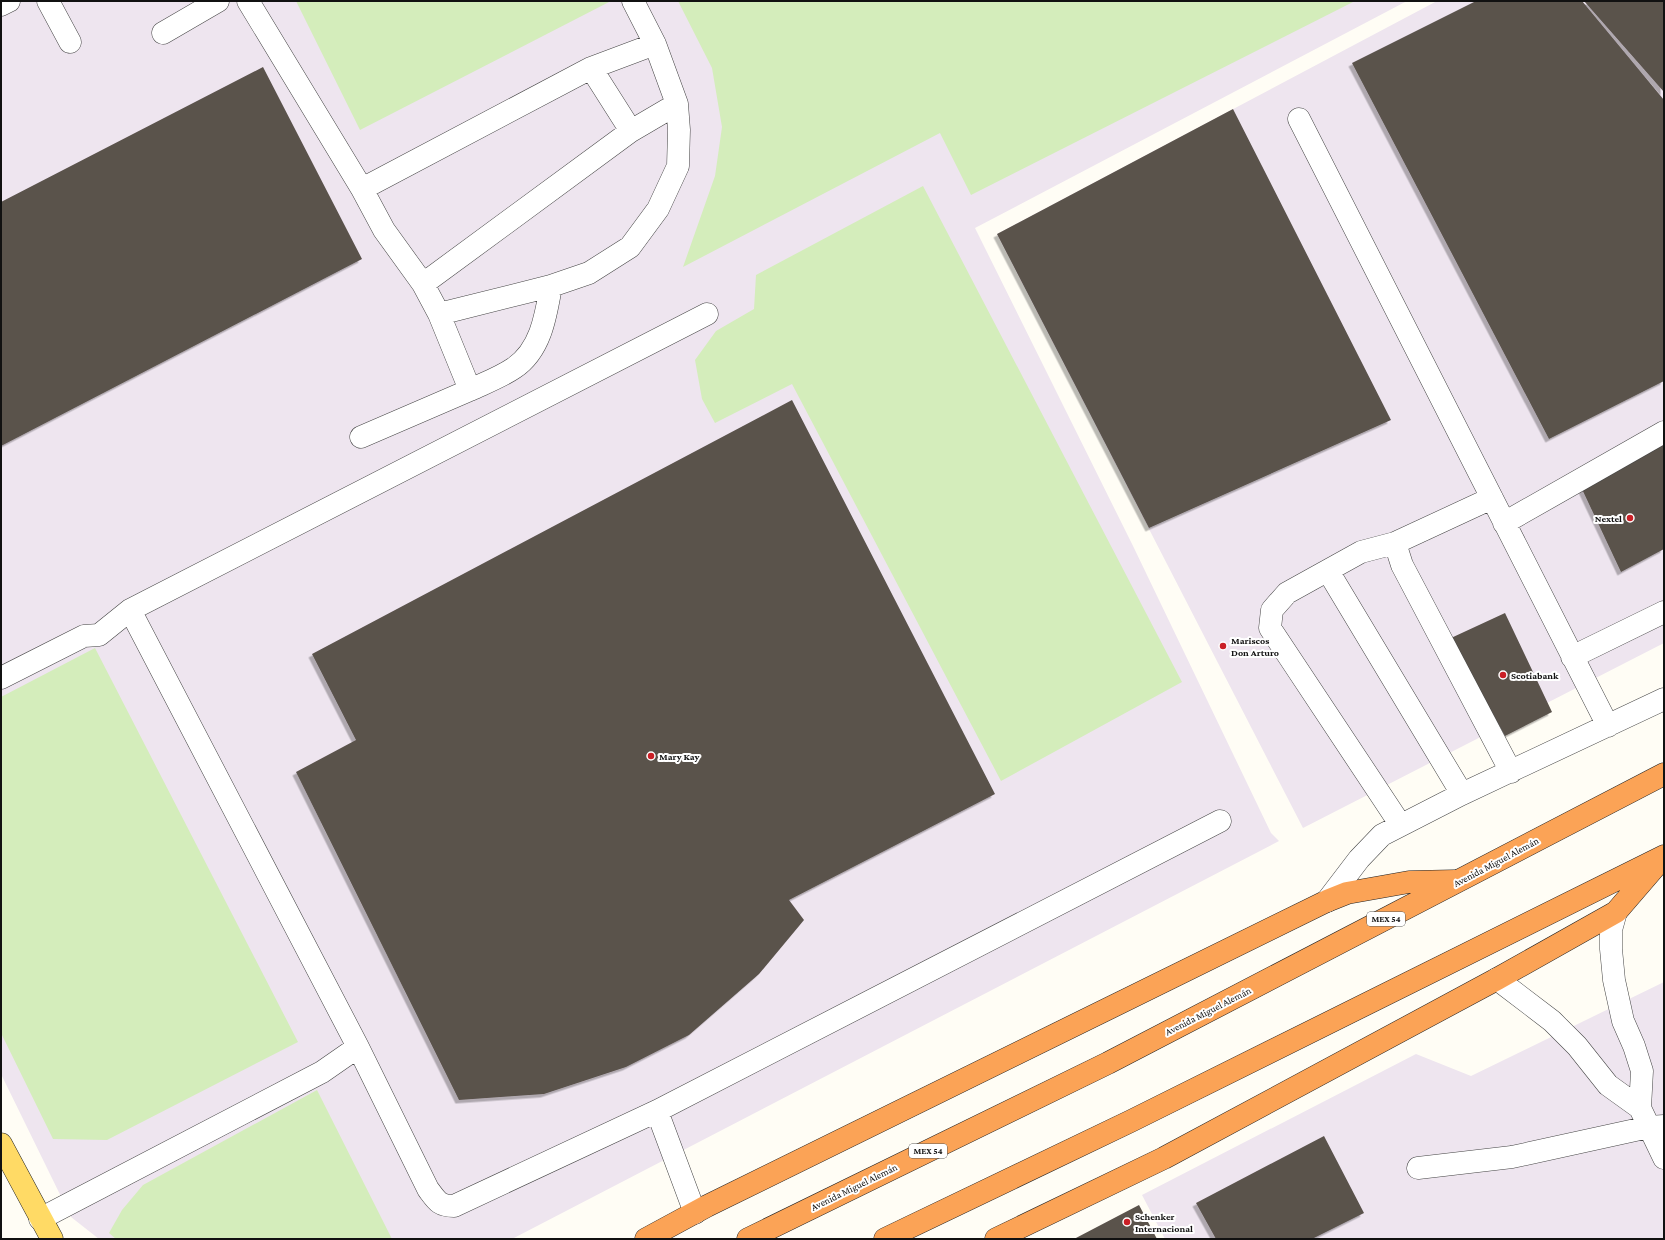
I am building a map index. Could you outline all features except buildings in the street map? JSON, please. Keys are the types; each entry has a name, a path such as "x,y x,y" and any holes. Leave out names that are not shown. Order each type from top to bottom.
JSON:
{"highway":[{"name":"Avenida Miguel Alemán","path":"748,1239 1108,1063 1664,774"},
{"path":"996,1239 1164,1158 1496,979 1616,912 1663,857"},
{"path":"885,1239 1131,1121 1663,857"},
{"path":"646,1239 695,1212 1327,901 1347,893 1409,882 1458,881"}],"main road":[{"path":"1,1144 52,1239"}],"lane":[{"path":"1,5 9,1"},
{"path":"48,1 70,42"},
{"path":"164,34 218,1"},
{"path":"248,1 362,189 384,230 423,284 439,314 470,390"},
{"path":"439,314 551,286 589,273 630,247 658,209 678,166 679,130 677,104 655,44 633,1"},
{"path":"362,189 591,68 655,44"},
{"path":"591,68 632,131"},
{"path":"423,284 632,131 677,104"},
{"path":"1299,119 1608,726"},
{"path":"361,437 470,390 515,367 531,352 545,318 551,286"},
{"path":"1,678 84,636 98,635 130,610 707,314"},
{"path":"1504,523 1664,432"},
{"path":"1400,824 1270,628 1272,610 1287,592 1362,552 1395,543 1492,498"},
{"path":"1395,543 1402,565 1511,772"},
{"path":"1328,571 1462,794"},
{"path":"130,610 358,1047 428,1189 436,1201 444,1206 454,1206 657,1111 1220,821"},
{"path":"1572,657 1664,612"},
{"path":"1327,901 1363,854 1382,835 1400,824 1664,699"},
{"path":"1616,912 1611,930 1614,980 1623,1021 1634,1046 1642,1071 1651,1120 1664,1158"},
{"path":"1496,979 1552,1021 1577,1046 1608,1085 1651,1120"},
{"path":"40,1219 322,1072 358,1047"},
{"path":"657,1111 695,1212"},
{"path":"1418,1168 1512,1157 1651,1120"}],"shaded area":[{"path":"1,1 1407,1 975,228 1134,548 1271,833 1279,841 512,1239 99,1239 71,1217 1,1074"},
{"path":"1437,1 1664,1 1664,643 1303,828 997,234"},
{"path":"1664,982 1664,1239 1165,1239 1142,1195 1416,1054 1471,1076"}],"green space":[{"path":"296,1 611,1 360,130"},
{"path":"678,1 1355,1 971,195 940,133 683,267 715,176 722,127 712,68"},
{"path":"923,186 1182,682 1001,781 792,384 715,423 702,399 695,360 716,331 754,309 756,275"},
{"path":"95,648 298,1042 107,1140 53,1139 1,1033 1,697"},
{"path":"317,1090 392,1239 116,1239 109,1233 122,1210 143,1185"}],"place":[{"name":"Nextel","path":"1630,518"},
{"name":"Mariscos Don Arturo","path":"1223,646"},
{"name":"Scotiabank","path":"1503,675"},
{"name":"Mary Kay","path":"651,756"},
{"name":"Schenker Internacional","path":"1127,1222"}]}
